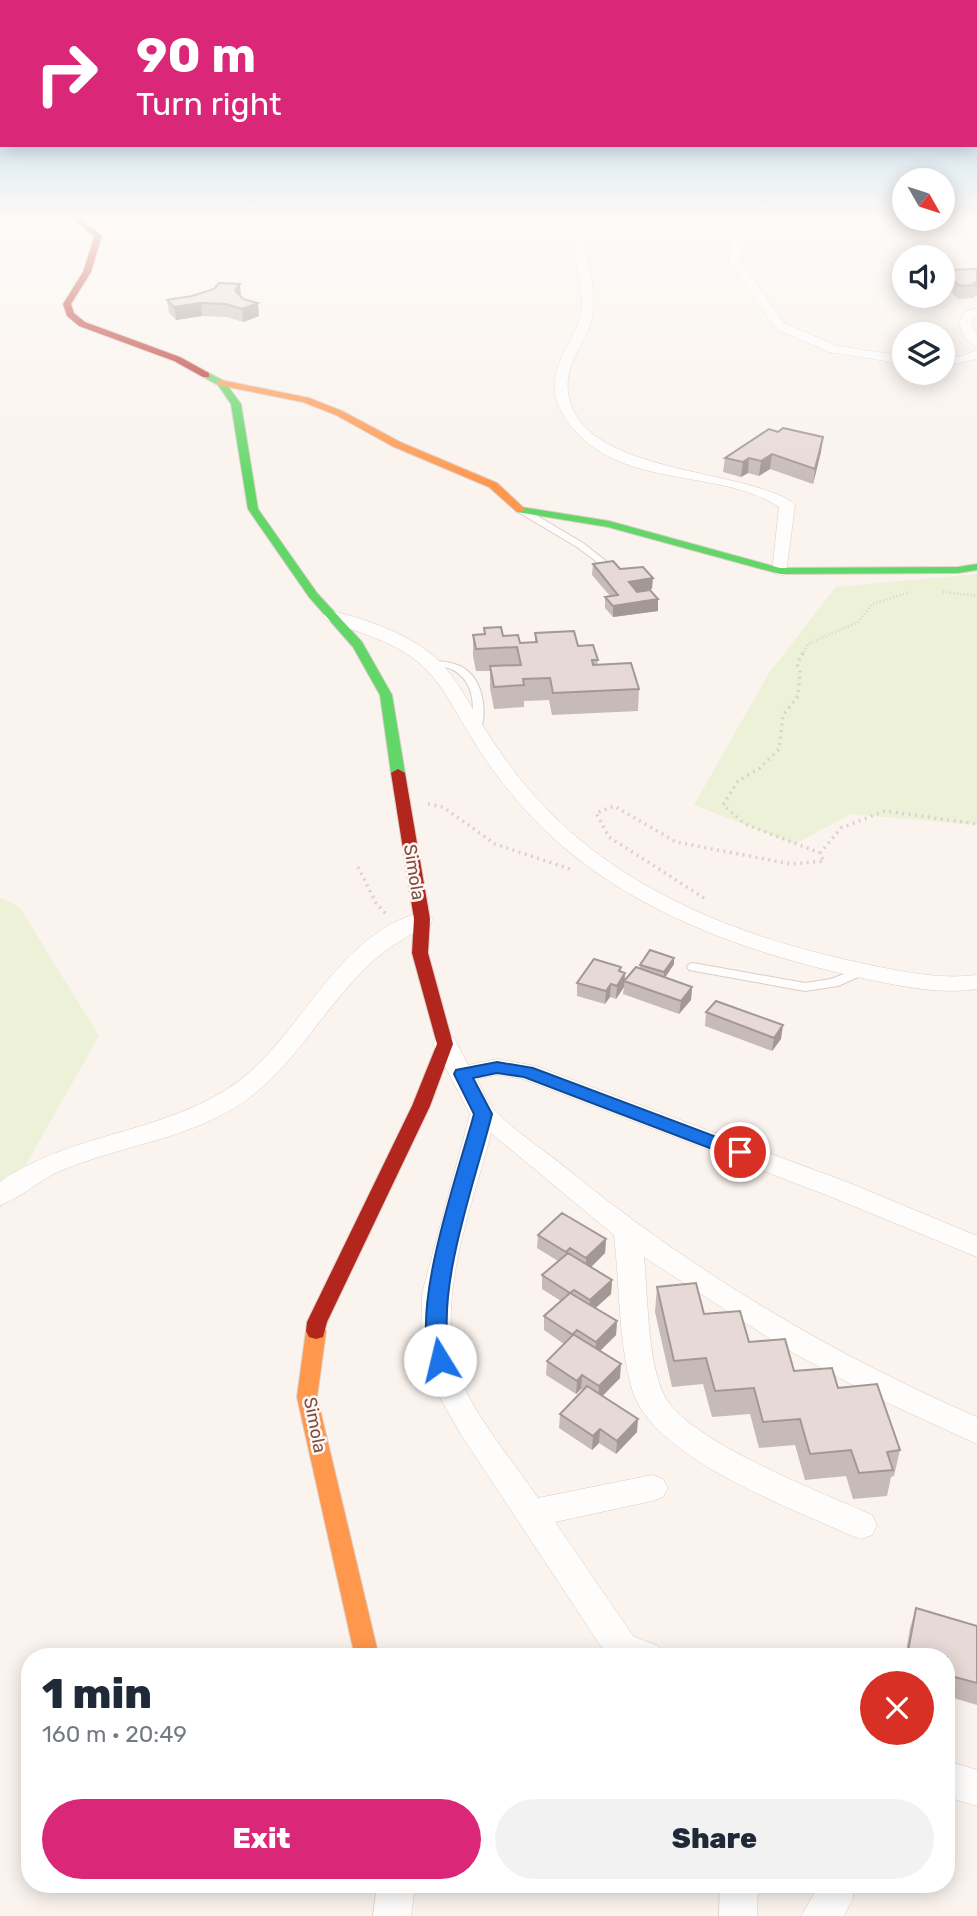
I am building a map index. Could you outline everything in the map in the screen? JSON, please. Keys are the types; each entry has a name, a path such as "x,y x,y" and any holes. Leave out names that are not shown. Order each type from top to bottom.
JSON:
{"street":[{"path":"68,306 70,314 82,324 177,359 221,383 306,400 339,413 396,444 494,485 521,510 609,524 779,571 957,570 977,567"},
{"path":"587,306 587,312 562,368 559,392 576,426 602,446 642,465 758,489 787,505 779,571"},
{"path":"766,306 780,326 834,349 892,358"},
{"path":"977,312 965,322 968,334 977,344"},
{"path":"955,361 965,360 977,354"},
{"name":"Simola","path":"221,383 236,404 253,509 313,595 358,645 386,695 411,923 445,1044 421,1106 317,1322 307,1397 365,1648"},
{"path":"331,616 399,643 432,664 490,753 549,823 632,886 702,922 804,956 861,971 932,984 977,982"},
{"path":"0,1195 41,1169 157,1132 221,1105 255,1082 357,961 411,923"},
{"path":"445,1044 483,1114 627,1230 688,1273 785,1332 913,1404 977,1431"},
{"path":"463,1074 497,1067 527,1072 843,1191 977,1247"},
{"path":"483,1114 436,1294 435,1338 446,1382 530,1513 627,1648"},
{"path":"627,1230 644,1370 653,1404 671,1427 709,1451 861,1525"},
{"path":"530,1513 652,1488"},
{"path":"955,1781 977,1788"},
{"path":"392,1916 395,1893"},
{"path":"738,1893 738,1916"},
{"path":"820,1916 834,1898 834,1893"}],"lane":[{"path":"521,510 580,545 612,569"},
{"path":"693,967 805,987 834,983 861,971"}],"path":[{"path":"702,922 716,905 663,874 610,837 596,813 614,806 676,842 791,864 824,861 820,853 744,824 723,805 738,781 760,768 779,749 783,715 798,696 800,672 797,664 808,644 858,622 863,611 886,596 917,591"},
{"path":"940,592 977,596"},
{"path":"421,808 435,804 495,844 578,871"},
{"path":"820,853 841,828 885,811 977,824"},
{"path":"358,867 376,903 411,923"}],"green space":[{"path":"977,574 977,825 851,814 795,844 694,805 769,673 836,587"},
{"path":"0,897 20,908 99,1036 0,1210"}],"building":[{"path":"783,428 823,437 815,469 772,454 761,461 749,458 743,462 725,458 769,429 778,432"},
{"path":"613,561 620,569 643,567 653,578 629,582 637,592 650,590 658,599 613,606 605,597 618,595 593,564"},
{"path":"501,627 503,636 518,635 520,643 537,642 535,633 574,631 578,646 593,645 598,660 592,660 593,665 631,663 639,689 553,693 550,678 523,679 524,685 494,687 490,666 521,665 517,647 476,649 473,635 485,634 484,628"},
{"path":"650,950 674,958 664,972 640,965"},
{"path":"594,959 621,967 619,971 625,973 617,986 611,984 606,991 577,983"},
{"path":"636,967 692,987 681,1001 624,981"},
{"path":"716,1001 783,1025 774,1038 706,1012"},
{"path":"562,1213 606,1239 586,1258 570,1248 566,1252 538,1235"},
{"path":"568,1253 612,1280 590,1300 574,1290 570,1293 542,1275"},
{"path":"696,1283 704,1314 740,1311 749,1342 785,1339 794,1371 832,1368 838,1388 877,1384 900,1450 887,1452 893,1470 859,1473 851,1450 810,1454 800,1419 763,1422 754,1388 715,1391 706,1358 674,1361 657,1287"},
{"path":"570,1293 617,1321 596,1342 577,1330 573,1334 621,1364 599,1386 582,1375 577,1381 547,1361 573,1335 544,1316"},
{"path":"587,1386 638,1419 617,1441 600,1429 593,1436 560,1414"},
{"path":"916,1608 977,1626 977,1683 955,1677 955,1648 909,1648"}],"traffic: fast":[{"path":"206,375 221,383 236,404 253,509 313,595 358,645 386,695 398,773"},
{"path":"521,510 609,524 780,571 958,570 977,567"}],"traffic: slow":[{"path":"221,383 306,400 339,413 396,444 493,485 521,510"},
{"path":"316,1331 307,1397 365,1648"}],"traffic: jam":[{"path":"68,306 70,314 82,324 177,359 206,375"},
{"path":"316,1331 317,1322 421,1106 445,1044 420,953 422,919 398,773"}],"route":[{"path":"440,1360 435,1338 436,1294 483,1114 463,1074 497,1067 527,1072 740,1152"}]}
